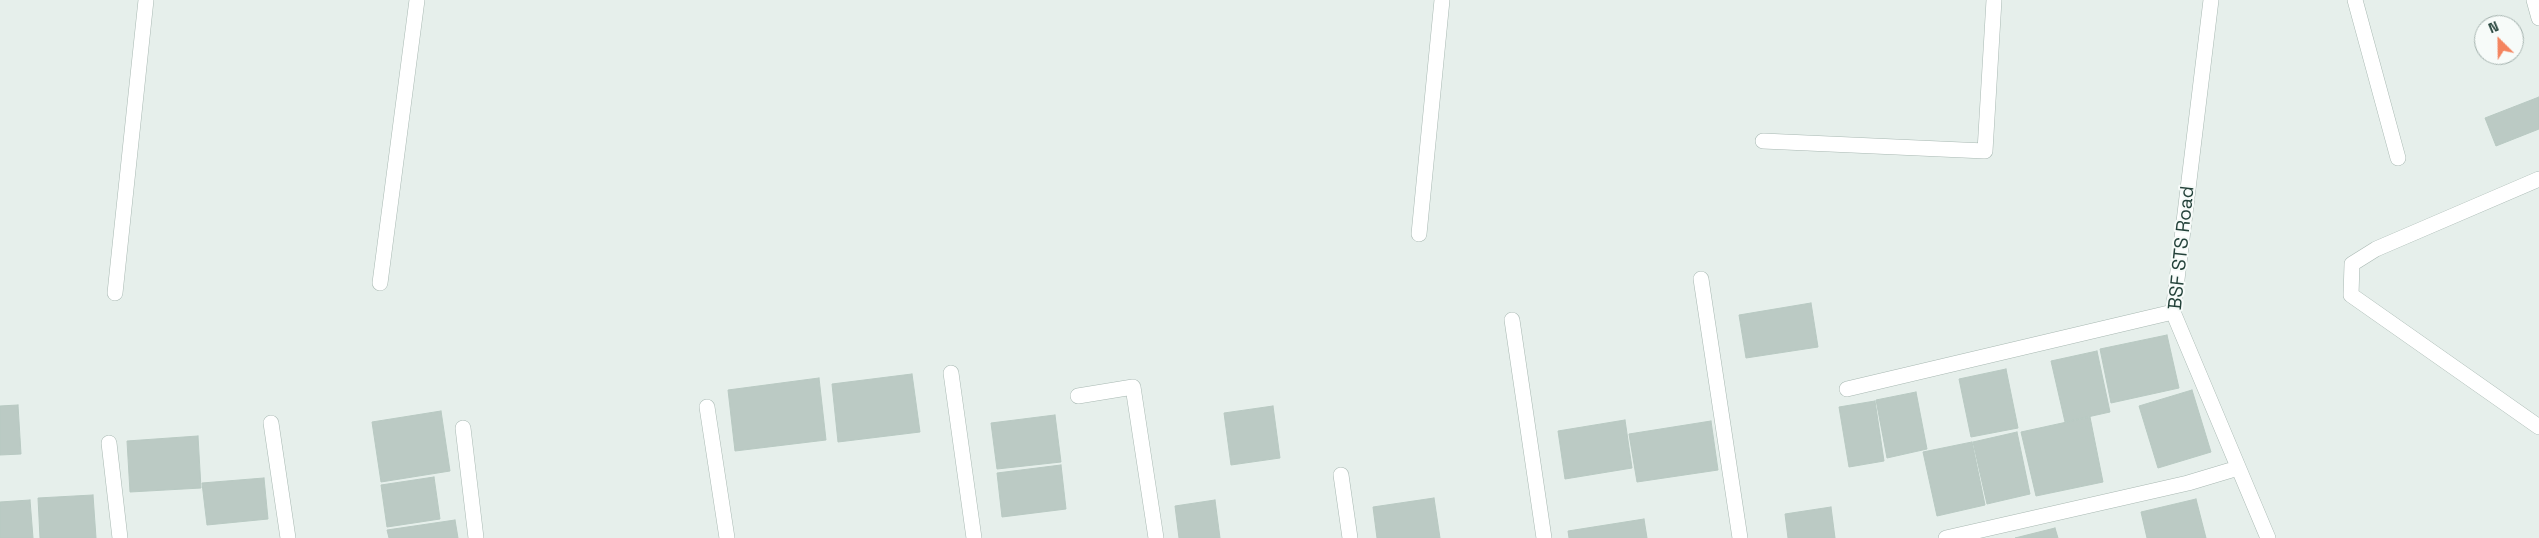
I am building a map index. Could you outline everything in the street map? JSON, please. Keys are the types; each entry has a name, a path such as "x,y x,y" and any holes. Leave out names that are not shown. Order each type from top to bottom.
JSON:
{"street":[{"path":"115,292 146,0"},
{"path":"380,283 417,0"},
{"path":"1418,234 1442,0"},
{"path":"1764,142 1984,151 1994,0"},
{"name":"BSF STS Road","path":"2211,0 2172,312 2268,538"},
{"path":"2355,0 2398,158"},
{"path":"2534,0 2539,18"},
{"path":"2539,179 2376,249 2352,264 2351,295 2539,427"},
{"path":"1701,279 1740,538"},
{"path":"1847,389 2172,312"},
{"path":"1512,320 1544,538"},
{"path":"951,373 974,538"},
{"path":"1078,396 1133,387 1156,538"},
{"path":"707,407 727,538"},
{"path":"271,423 288,538"},
{"path":"463,428 476,538"},
{"path":"109,443 120,538"},
{"path":"1946,538 2188,483 2238,468"},
{"path":"1342,475 1350,538"}],"building":[{"path":"2539,97 2539,129 2496,146 2485,118"},
{"path":"1811,303 1818,347 1746,358 1739,315"},
{"path":"2167,335 2179,388 2111,403 2100,349"},
{"path":"2097,351 2110,412 2065,422 2051,361"},
{"path":"2006,369 2018,428 1971,437 1959,379"},
{"path":"912,374 920,432 838,442 832,384"},
{"path":"819,378 826,440 735,451 728,390"},
{"path":"2192,390 2211,452 2158,468 2139,406"},
{"path":"1916,392 1927,449 1887,458 1876,400"},
{"path":"1875,401 1884,461 1849,467 1839,407"},
{"path":"18,405 21,454 0,455 0,406"},
{"path":"1273,406 1280,458 1231,465 1224,413"},
{"path":"441,411 450,471 381,482 372,422"},
{"path":"1055,415 1061,462 997,469 991,423"},
{"path":"2090,417 2103,482 2036,496 2021,432"},
{"path":"1625,420 1632,468 1565,479 1558,431"},
{"path":"1711,421 1718,470 1637,482 1629,434"},
{"path":"2017,432 2030,494 1987,504 1973,442"},
{"path":"198,436 201,488 130,492 127,441"},
{"path":"1972,442 1985,505 1937,516 1923,452"},
{"path":"1061,465 1066,509 1002,517 997,473"},
{"path":"434,477 440,519 387,527 381,485"},
{"path":"264,478 268,519 207,525 202,483"},
{"path":"93,495 96,538 40,538 38,498"},
{"path":"1434,498 1440,538 1377,538 1373,507"},
{"path":"2196,499 2206,538 2147,538 2141,512"},
{"path":"30,500 33,538 0,538 0,502"},
{"path":"1215,500 1220,538 1179,538 1175,506"},
{"path":"1831,507 1835,538 1788,538 1785,514"},
{"path":"1644,519 1647,538 1569,538 1568,531"},
{"path":"455,520 458,538 389,538 387,530"},
{"path":"2055,528 2058,538 2015,538"}]}
